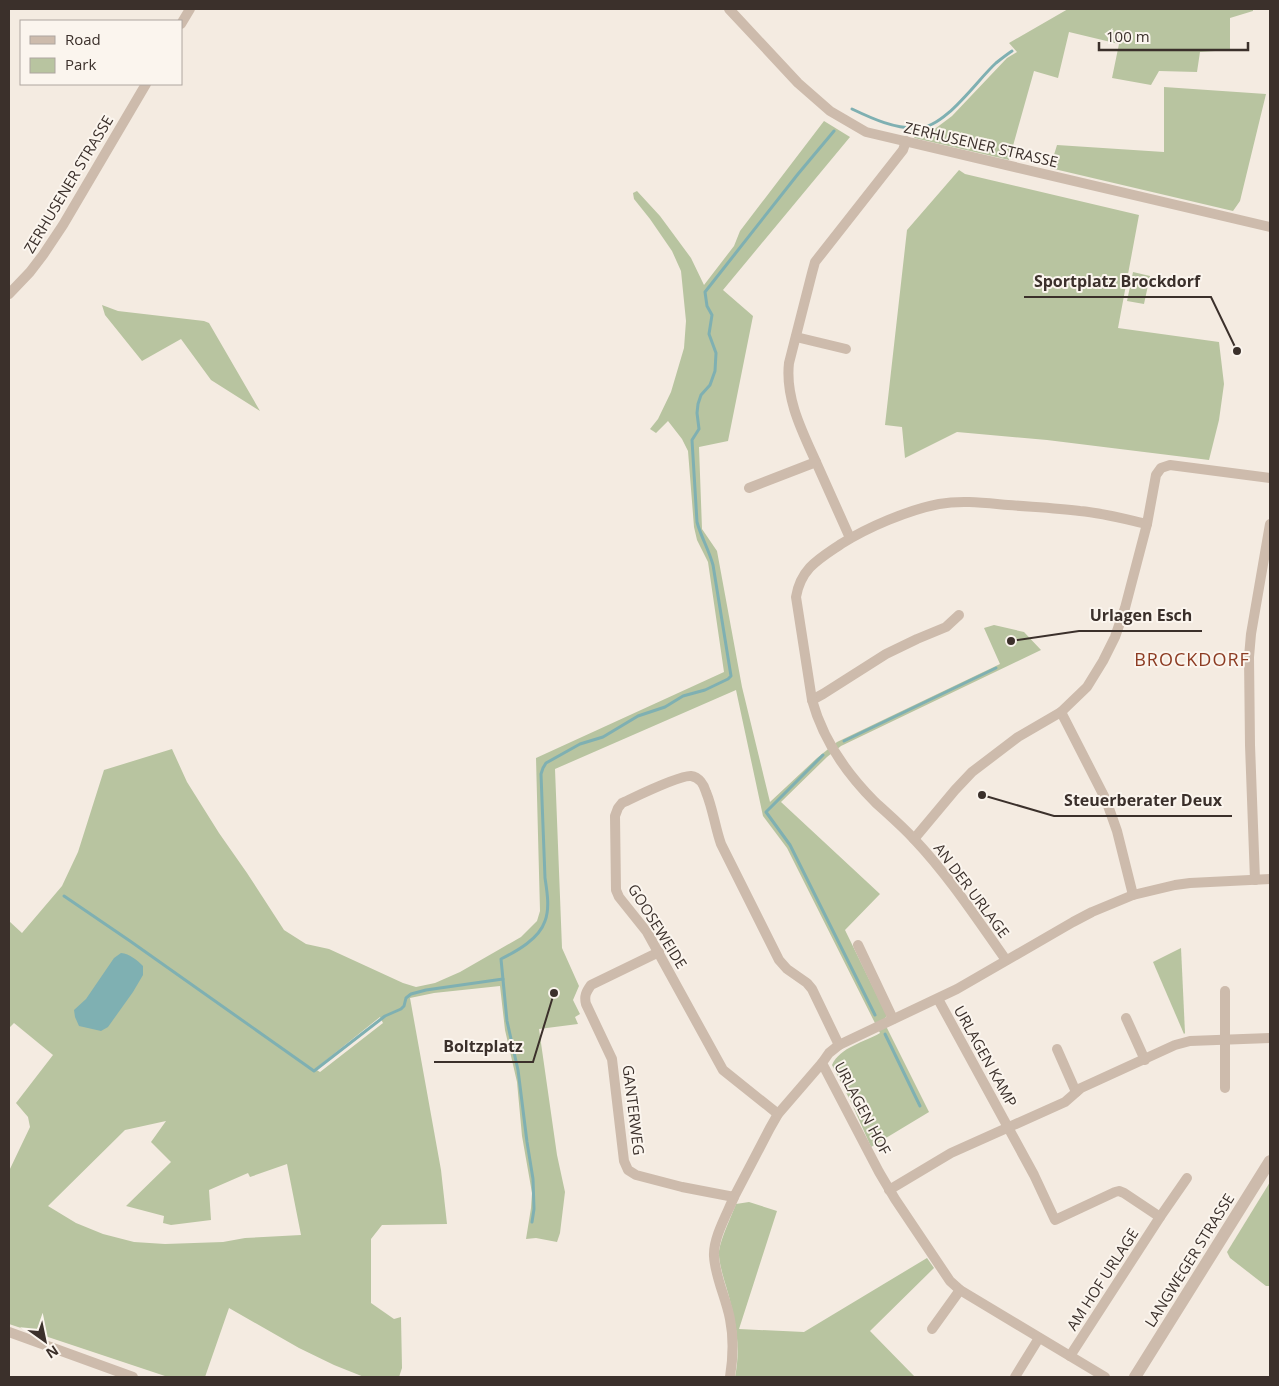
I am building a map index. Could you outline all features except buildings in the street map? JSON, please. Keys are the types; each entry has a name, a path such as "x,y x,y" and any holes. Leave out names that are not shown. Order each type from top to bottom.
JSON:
{"street":[{"path":"182,22 190,9"},
{"name":"ZERHUSENER STRASSE","path":"729,9 798,83 830,111 866,132 1270,227"},
{"name":"ZERHUSENER STRASSE","path":"9,294 30,272 63,225 145,85"},
{"path":"850,538 799,424 793,406 788,376 789,363 815,262 903,150 906,142"},
{"path":"796,337 846,349"},
{"path":"749,488 816,462"},
{"name":"AN DER URLAGE","path":"914,839 972,772 1018,737 1061,712 1087,687 1115,637 1125,608 1147,524 1156,475 1161,468 1170,465 1270,478"},
{"name":"AN DER URLAGE","path":"1006,960 949,880 914,839 851,776 831,747 816,715 812,700 796,597 798,585 810,567 850,538 896,517 940,504 964,501 1080,510 1147,524"},
{"path":"1255,880 1249,657 1251,634 1270,524"},
{"path":"812,700 886,654 946,627 959,615"},
{"path":"1061,712 1106,800 1117,831 1133,896"},
{"name":"GOOSEWEIDE","path":"778,1114 723,1070 659,952 647,932 619,896 616,890 615,816 622,803 680,778 691,776 698,779 707,793 721,844 779,960 787,970 807,983 812,989 839,1045"},
{"name":"AN DER URLAGE","path":"839,1045 938,999 1079,919 1133,896 1190,883 1270,879"},
{"path":"858,945 893,1019"},
{"name":"GANTERWEG","path":"659,952 591,985 584,998 612,1059 624,1161 628,1170 636,1175 682,1187 734,1197"},
{"path":"1225,991 1225,1088"},
{"name":"URLAGEN KAMP","path":"938,999 1034,1175 1055,1220 1119,1191 1160,1217"},
{"path":"1126,1018 1145,1060"},
{"name":"URLAGEN KAMP","path":"889,1190 951,1153 1065,1102 1081,1088 1183,1042 1270,1038"},
{"name":"URLAGEN HOF","path":"839,1045 829,1053 822,1063 889,1190 950,1281 960,1290 1105,1377"},
{"path":"1057,1049 1076,1092"},
{"path":"730,1377 734,1344 730,1320 716,1270 714,1255 716,1240 734,1197 778,1114 822,1063"},
{"name":"LANGWEGER STRASSE","path":"1135,1377 1270,1161"},
{"name":"AM HOF URLAGE","path":"1070,1356 1187,1178"},
{"path":"932,1329 960,1290"},
{"path":"9,1332 133,1377"},
{"path":"1015,1377 1039,1338"}],"green space":[{"path":"1068,9 1253,9 1253,11 1230,18 1230,50 1200,52 1197,72 1159,71 1151,85 1112,78 1119,44 1069,32 1058,78 1034,71 1009,160 914,138 918,132 936,128 952,116 1007,58 1017,52 1009,43"},
{"path":"1164,87 1266,94 1240,201 1233,211 1050,168 1057,145 1164,152"},
{"path":"824,121 850,137 723,290 753,316 728,441 699,447 702,529 717,551 742,687 770,802 837,742 1000,664 984,628 994,625 1024,632 1041,650 841,746 827,757 781,802 880,894 845,930 887,1016 883,1020 929,1112 871,1147 832,1065 847,1049 880,1033 787,848 763,816 736,690 555,769 562,948 579,986 573,1000 580,1014 575,1017 578,1024 539,1029 557,1155 565,1192 560,1233 557,1242 536,1238 526,1239 532,1193 522,1136 517,1082 505,1030 500,986 434,993 410,998 441,1170 447,1224 382,1225 371,1239 371,1303 394,1319 401,1317 402,1368 399,1377 364,1377 334,1365 299,1348 229,1308 205,1377 168,1377 9,1324 9,1171 30,1127 28,1117 16,1103 53,1055 14,1023 9,1028 9,921 22,933 62,886 78,852 104,770 172,749 187,782 284,930 306,944 329,949 403,983 416,987 435,983 460,972 521,937 537,921 540,911 536,758 724,672 708,562 697,540 694,527 688,451 682,439 668,421 656,433 650,429 658,419 671,392 684,348 686,321 681,271 672,251 634,199 633,193 637,191 660,216 691,258 704,285 734,246 740,231","holes":["380,1017 383,1023 320,1072 315,1069","166,1121 151,1142 171,1162 126,1206 164,1216 163,1223 171,1225 211,1220 209,1190 248,1173 250,1177 287,1164 301,1235 245,1238 223,1242 165,1244 134,1242 103,1234 76,1223 48,1206 125,1130"]},
{"path":"959,170 965,174 1139,215 1118,328 1219,342 1224,384 1219,420 1209,460 1047,440 957,432 905,458 902,427 885,425 907,230"},
{"path":"1133,272 1150,276 1144,304 1127,301"},
{"path":"102,305 118,311 209,323 260,411 211,380 181,339 142,361 105,315"},
{"path":"1181,948 1185,1033 1184,1034 1153,962"},
{"path":"1270,1182 1270,1286 1266,1286 1230,1258 1227,1252"},
{"path":"749,1202 777,1211 739,1329 804,1332 927,1258 934,1268 870,1331 915,1377 735,1377 738,1355 737,1335 719,1251 736,1204"}],"water":[{"path":"121,953 130,956 143,966 143,975 108,1027 101,1031 79,1026 74,1010 86,999 114,958"}],"waterway":[{"path":"852,109 876,120 901,127 918,128 928,126 950,112 996,63 1012,51"},
{"path":"532,1222 534,1209 533,1179 518,1070 507,1021 501,959 533,939 547,916 548,899 545,878 541,774 546,763 580,744 603,737 638,716 665,707 683,696 705,690 731,676 713,565 697,522 692,440 699,429 698,404 701,395 710,385 715,371 716,353 709,334 712,315 707,306 705,292 834,131"},
{"path":"844,741 996,668"},
{"path":"823,755 766,812 790,845 875,1015"},
{"path":"64,896 314,1071 385,1016 401,1009 406,998 411,994 426,990 503,979"},
{"path":"885,1034 920,1106"}],"place":[{"name":"Sportplatz Brockdorf","path":"1237,351"},
{"name":"Urlagen Esch","path":"1011,641"},
{"name":"Steuerberater Deux","path":"982,795"},
{"name":"Boltzplatz","path":"554,993"}],"district":[{"name":"BROCKDORF","path":"1192,659"}]}
